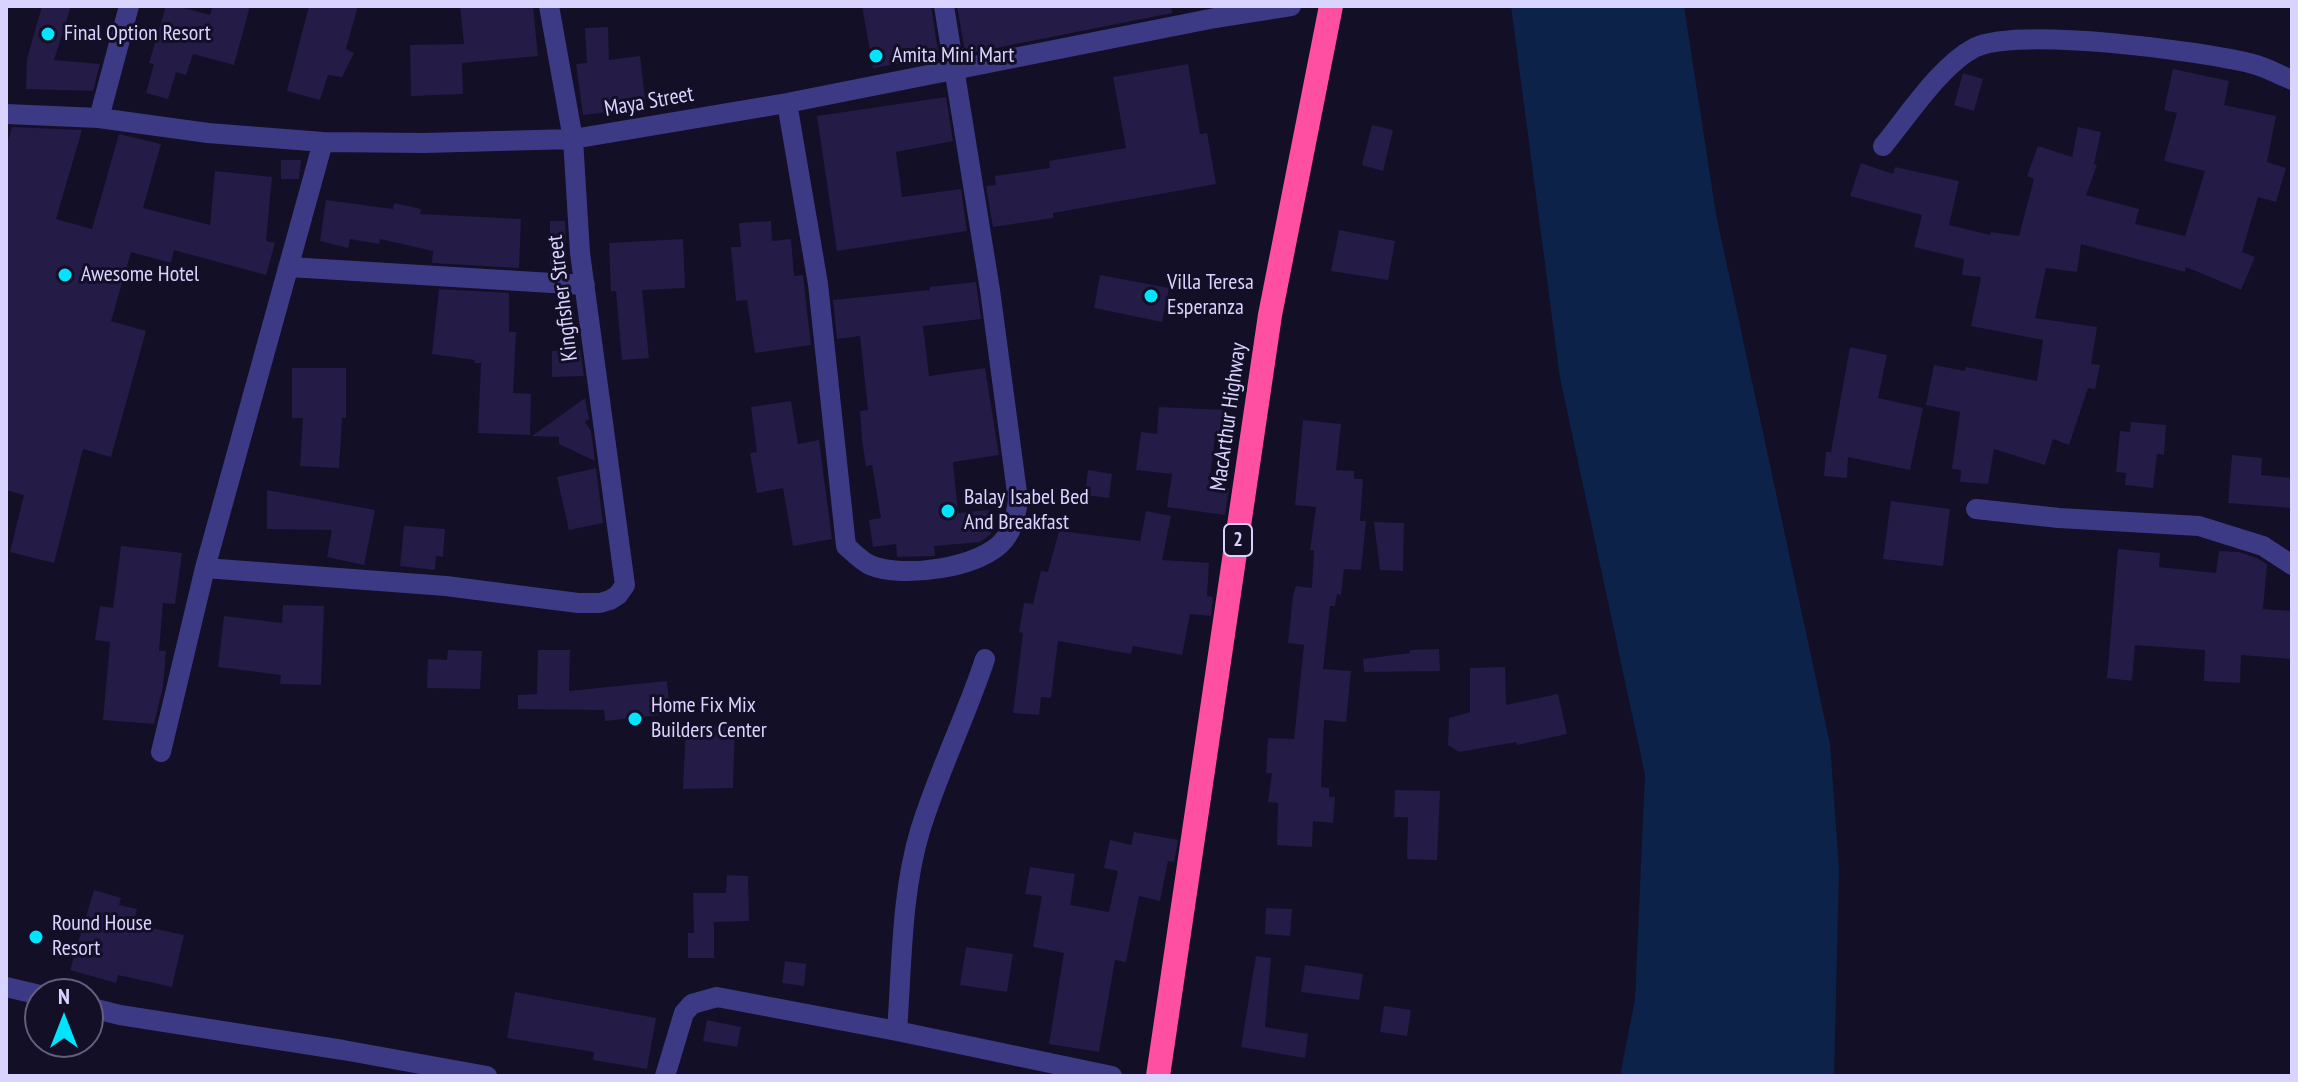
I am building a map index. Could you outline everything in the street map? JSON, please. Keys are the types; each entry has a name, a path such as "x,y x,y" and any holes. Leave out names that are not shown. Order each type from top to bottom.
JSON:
{"highway":[{"name":"MacArthur Highway","path":"1158,1076 1270,315 1331,6"}],"street":[{"path":"99,118 129,6"},
{"name":"Kingfisher Street","path":"205,568 446,586 578,603 610,600 625,585 585,285 573,139 549,6"},
{"path":"787,103 818,284 846,546 872,566 887,569 913,572 962,563 1003,542 1015,519 1018,500 990,290 944,6"},
{"name":"Maya Street","path":"6,114 99,118 208,133 323,142 573,139 787,103 1215,18 1291,6"},
{"path":"1883,146 1943,74 1967,52 1989,41 2031,38 2148,47 2254,64 2292,80"},
{"path":"161,752 205,568 323,142"},
{"path":"289,267 585,285"},
{"path":"1976,509 2059,518 2199,526 2263,546 2292,565"},
{"path":"897,1031 907,898 919,833 985,659"},
{"path":"665,1076 684,1013 692,1004 717,997 1112,1076"},
{"path":"104,1011 487,1076"}],"water":[{"path":"1511,6 1684,6 1716,214 1830,744 1839,869 1834,1076 1620,1076 1635,999 1645,775 1560,378"}],"building":[{"name":"Final Option Resort","path":"42,6 71,6 54,60 100,64 93,91 26,89 27,59"},
{"path":"166,6 210,15 213,6 250,6 234,65 193,54 186,75 176,72 168,99 146,93 154,64 149,63"},
{"path":"309,6 358,6 346,49 354,53 342,77 328,75 320,100 287,91"},
{"path":"460,6 533,6 538,56 462,63 463,94 411,96 410,45 464,44"},
{"path":"862,6 931,6 939,57 873,68"},
{"path":"957,6 1171,6 1172,13 971,53 965,52"},
{"path":"608,27 609,60 640,56 646,107 583,115 576,64 587,63 585,28"},
{"path":"1188,64 1200,134 1207,133 1216,184 1053,213 1053,218 993,227 986,186 996,185 995,176 1050,168 1049,161 1126,148 1113,77"},
{"path":"2173,69 2229,81 2224,105 2276,116 2267,162 2286,168 2276,202 2258,197 2242,252 2255,257 2241,290 2186,267 2185,272 2081,244 2077,272 2046,268 2035,318 2097,327 2091,364 2100,365 2095,389 2088,388 2069,445 2053,439 2045,465 1994,449 1988,484 1960,482 1961,470 1952,469 1960,412 1926,405 1934,365 1965,371 1966,367 2037,381 2043,340 1971,326 1981,277 1962,275 1964,259 1914,247 1922,215 1850,196 1861,163 1893,174 1895,167 1959,181 1949,225 1990,235 1991,232 2019,236 2034,179 2027,176 2038,146 2072,157 2078,127 2101,132 2094,164 2097,165 2086,195 2139,209 2135,224 2185,236 2205,171 2164,161 2177,113 2164,110"},
{"path":"1963,73 1983,79 1974,111 1954,105"},
{"path":"946,97 953,141 896,152 902,197 961,189 967,231 837,251 817,116"},
{"path":"1372,125 1393,130 1383,171 1362,165"},
{"name":"Awesome Hotel","path":"12,127 82,130 56,219 92,229 119,134 161,144 143,208 210,225 215,171 272,177 266,241 275,243 266,275 174,250 171,263 131,252 111,321 146,331 111,457 83,449 54,563 10,552 24,495 6,490 6,147"},
{"path":"281,160 301,160 299,179 281,179"},
{"path":"326,200 393,209 394,203 421,209 420,214 521,219 519,268 432,263 433,251 380,239 379,244 350,239 348,248 320,241"},
{"path":"550,221 565,221 567,271 550,270"},
{"path":"771,221 772,241 791,239 794,276 803,275 811,345 755,353 747,300 736,301 731,247 741,247 739,223"},
{"path":"1339,230 1395,241 1388,280 1331,271"},
{"path":"683,239 685,288 642,290 649,358 622,360 616,291 611,291 609,243"},
{"path":"1100,275 1169,288 1162,322 1094,308"},
{"path":"976,282 981,319 923,326 929,376 985,368 999,455 953,462 958,513 989,510 991,534 980,542 934,546 935,556 897,557 896,544 873,547 869,520 881,518 872,465 866,466 862,440 860,411 868,410 860,336 837,339 833,300"},
{"path":"439,289 509,293 509,332 516,332 513,393 531,394 530,435 478,433 481,363 432,354"},
{"path":"1850,347 1887,355 1878,398 1923,408 1910,470 1848,457 1847,478 1824,476 1826,452 1831,452"},
{"path":"580,350 584,376 552,377 552,351"},
{"path":"292,368 346,368 346,418 342,418 339,468 300,466 303,418 292,418"},
{"path":"585,398 589,419 585,422 591,431 595,461 559,444 559,437 532,436"},
{"path":"791,401 798,444 819,440 832,539 793,546 783,488 757,493 750,453 757,452 751,407"},
{"path":"1159,407 1225,410 1222,438 1215,438 1209,485 1229,488 1225,515 1167,507 1172,474 1136,470 1141,432 1157,434"},
{"path":"1303,420 1341,424 1336,470 1354,471 1354,479 1363,479 1360,521 1366,521 1361,570 1344,569 1341,595 1337,594 1335,606 1330,606 1323,669 1351,671 1346,722 1324,720 1321,787 1329,788 1329,797 1335,797 1333,823 1313,821 1312,847 1277,845 1278,803 1268,802 1272,773 1266,773 1268,738 1294,739 1304,645 1288,643 1293,596 1296,586 1312,588 1314,550 1310,550 1316,507 1295,505"},
{"path":"2131,422 2166,425 2164,455 2157,454 2153,488 2125,485 2126,473 2116,472 2120,431 2130,432"},
{"path":"2232,455 2262,458 2261,475 2292,478 2292,508 2228,503"},
{"path":"596,468 603,523 569,530 557,477"},
{"path":"1088,470 1112,474 1109,498 1085,495"},
{"path":"267,490 375,510 364,565 327,557 332,530 267,529"},
{"path":"1891,501 1950,509 1943,566 1883,559"},
{"path":"1146,511 1171,516 1162,560 1209,563 1207,596 1213,597 1211,616 1190,614 1182,655 1133,646 1131,654 1058,641 1051,698 1041,697 1039,715 1013,713 1024,603 1033,604 1041,571 1048,572 1059,531 1140,541"},
{"path":"1374,522 1404,523 1403,571 1380,570"},
{"path":"404,526 445,529 443,557 436,556 435,570 400,566"},
{"path":"121,546 182,553 175,604 163,603 159,651 166,651 163,687 154,724 103,720 110,642 95,640 100,606 113,608"},
{"path":"2118,549 2160,553 2159,567 2216,573 2219,551 2239,552 2267,564 2263,609 2292,611 2292,659 2241,655 2240,683 2204,681 2205,650 2135,645 2132,681 2107,678"},
{"path":"283,605 324,606 321,685 280,684 281,675 218,667 224,616 282,623"},
{"path":"1439,649 1440,671 1364,672 1363,659 1410,653 1410,650"},
{"path":"448,650 482,651 480,689 427,688 428,659 447,660"},
{"path":"538,650 570,650 569,691 667,681 670,714 605,721 604,710 518,709 518,695 537,694"},
{"path":"1505,667 1506,705 1558,694 1567,734 1517,745 1516,742 1459,752 1448,745 1449,718 1470,712 1470,668"},
{"path":"686,725 735,726 733,788 683,789"},
{"path":"1395,790 1440,791 1437,860 1407,859 1408,817 1394,817"},
{"path":"1134,832 1178,840 1174,862 1168,861 1160,901 1139,896 1126,962 1115,960 1099,1052 1049,1044 1064,953 1033,947 1042,896 1025,894 1030,867 1075,874 1070,905 1109,912 1118,871 1104,868 1110,840 1131,845"},
{"path":"727,875 748,876 749,921 714,922 714,958 688,958 688,933 694,933 693,893 726,893"},
{"path":"94,890 121,898 119,905 137,909 133,924 184,935 172,987 118,975 116,983 70,970"},
{"path":"1266,908 1292,909 1290,936 1265,934"},
{"path":"966,947 1013,954 1007,992 960,985"},
{"path":"1256,956 1271,958 1265,1027 1308,1034 1305,1058 1241,1047"},
{"path":"785,961 806,964 804,986 782,983"},
{"path":"1305,965 1363,974 1359,1000 1301,992"},
{"path":"515,992 656,1018 647,1069 593,1060 594,1052 507,1038"},
{"path":"1384,1006 1411,1010 1407,1036 1380,1032"},
{"path":"707,1020 741,1027 737,1047 703,1041"}],"place":[{"name":"Final Option Resort","path":"48,34"},
{"name":"Amita Mini Mart","path":"876,56"},
{"name":"Awesome Hotel","path":"65,275"},
{"name":"Villa Teresa Esperanza","path":"1151,296"},
{"name":"Balay Isabel Bed And Breakfast","path":"948,511"},
{"name":"Home Fix Mix Builders Center","path":"635,719"},
{"name":"Round House Resort","path":"36,937"}]}
